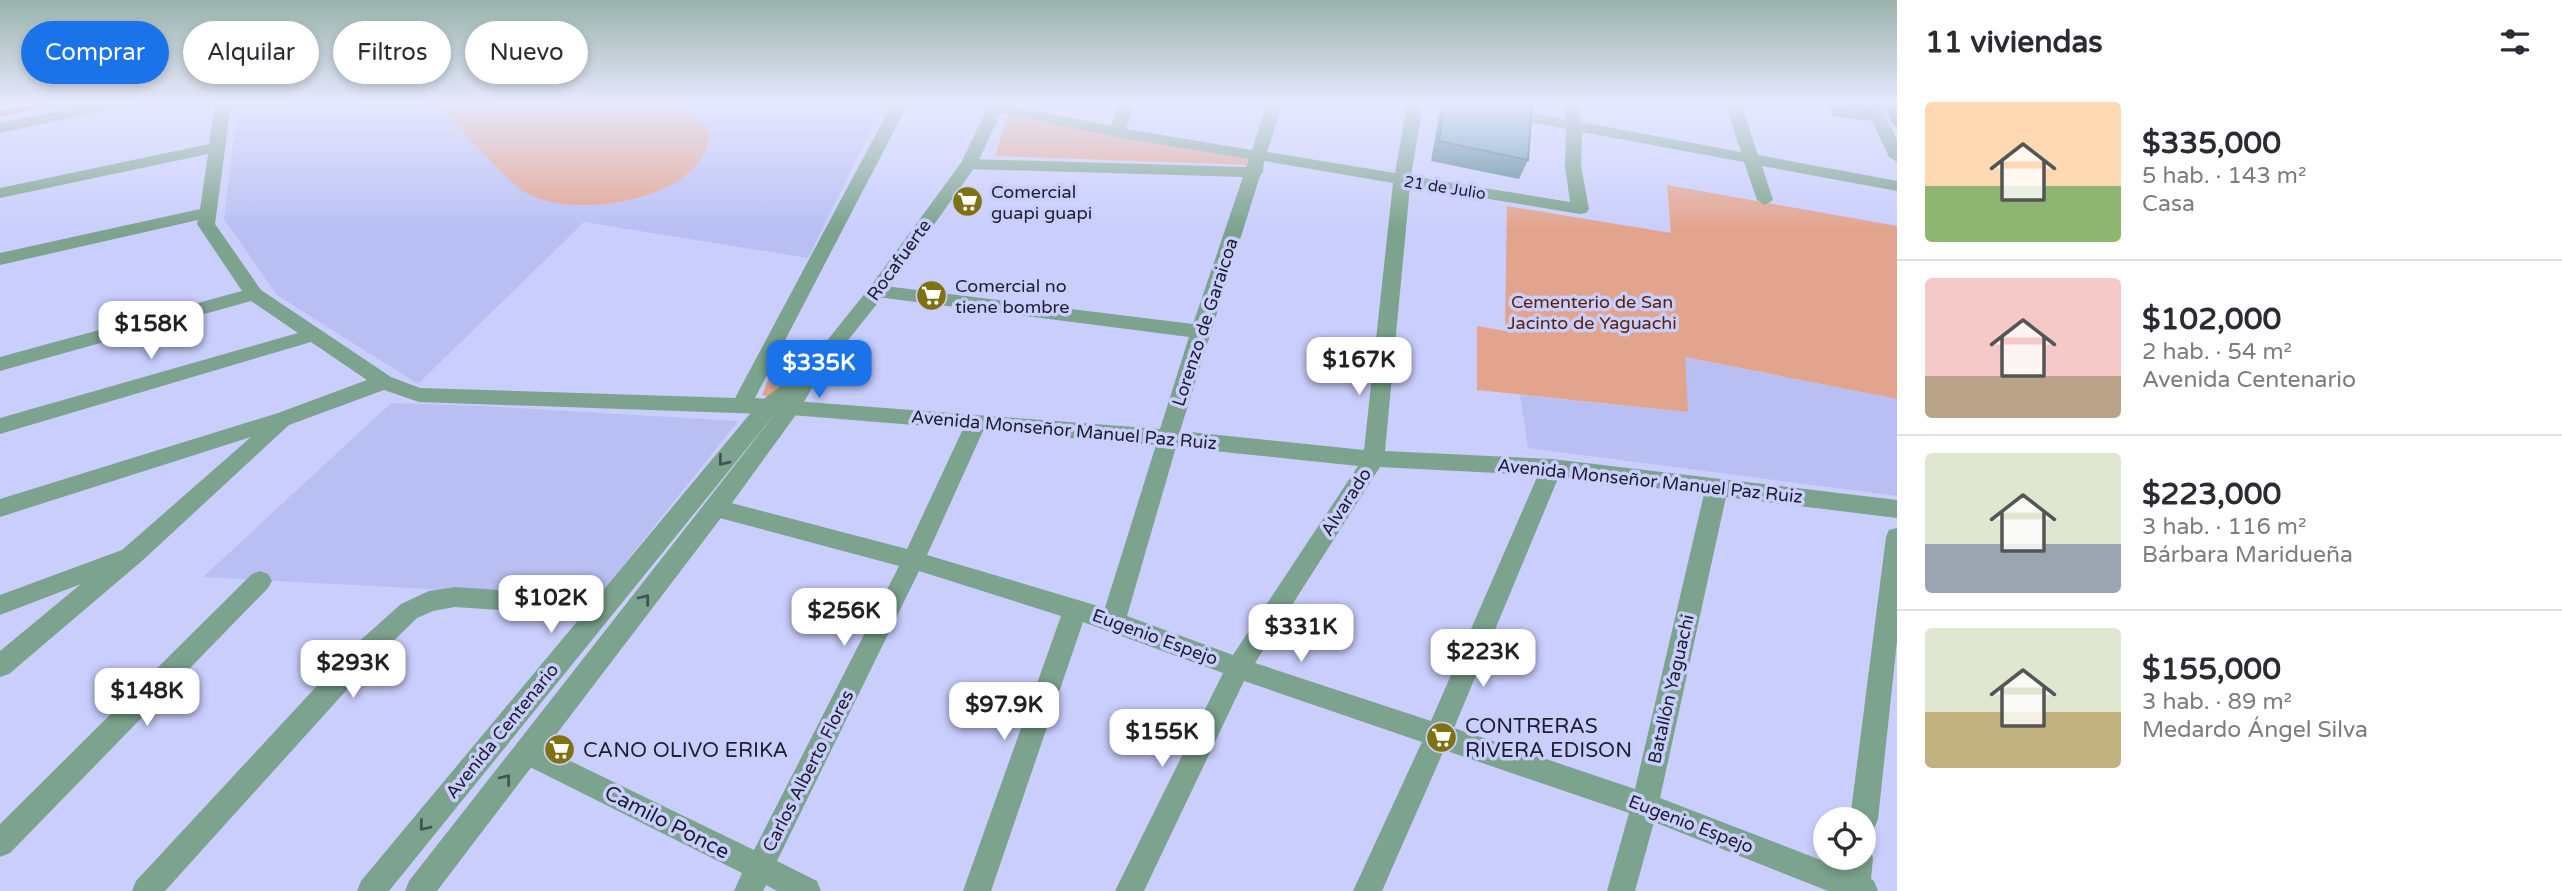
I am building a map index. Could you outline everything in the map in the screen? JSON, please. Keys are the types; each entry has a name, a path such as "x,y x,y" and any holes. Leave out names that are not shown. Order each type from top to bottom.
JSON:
{"street":[{"path":"741,405 878,146"},
{"name":"Rocafuerte","path":"791,407 811,373 877,291 969,164 976,146"},
{"name":"21 de Julio","path":"1176,146 1257,164 1402,180 1580,209 1573,166 1574,146"},
{"name":"Lorenzo de Garaicoa","path":"1113,621 1200,332 1263,146"},
{"name":"Alvarado","path":"1129,891 1238,668 1374,459 1402,180 1408,146"},
{"path":"1679,146 1897,186"},
{"path":"1746,146 1765,200"},
{"path":"0,193 216,147"},
{"name":"Avenida Monseñor Manuel Paz Ruiz","path":"216,147 206,223 254,294 384,382 419,395 791,407 1168,438 1374,459 1552,467 1897,509"},
{"path":"969,164 1257,164"},
{"path":"0,259 208,212"},
{"path":"877,291 1200,332"},
{"path":"0,365 254,294"},
{"path":"0,426 313,335"},
{"name":"Rocafuerte","path":"766,408 811,373"},
{"path":"0,508 285,419 384,382"},
{"name":"Avenida Centenario","path":"419,891 791,407"},
{"name":"Avenida Centenario","path":"371,891 766,408"},
{"path":"0,666 135,553 285,419"},
{"name":"Carlos Alberto Flores","path":"754,880 913,560 976,423"},
{"path":"1367,891 1438,735 1552,467"},
{"name":"Batallón Yaguachi","path":"1622,891 1645,805 1717,486"},
{"name":"Eugenio Espejo","path":"716,508 913,560 1076,608 1238,668 1645,805 1858,890"},
{"path":"1865,807 1897,537"},
{"path":"0,605 135,553"},
{"path":"0,843 260,581"},
{"path":"146,891 363,654 409,611 429,601 455,597 604,607"},
{"path":"977,891 1076,608"},
{"name":"Camilo Ponce","path":"527,752 754,880 807,891"},
{"path":"1858,890 1859,870"}],"shaded area":[{"path":"233,146 863,146 808,258 584,222 418,384 277,295 224,219"},
{"path":"1684,357 1897,399 1897,496 1528,448 1520,395 1687,412"},
{"path":"391,403 738,421 597,598 203,577"}],"green space":[{"path":"476,146 706,146 703,155 687,174 664,188 637,198 608,204 552,202 530,195 496,167"},
{"path":"998,146 1180,146 1247,158 1248,165 995,156"},
{"name":"Cementerio de San Jacinto de Yaguachi","path":"1667,185 1897,226 1897,399 1685,357 1688,412 1477,390 1477,326 1505,331 1507,206 1671,233"},
{"path":"780,352 803,360 769,397 762,395"}],"building":[{"path":"1460,146 1529,146 1528,160"}],"place":[{"name":"Comercial guapi guapi","path":"968,202"},
{"name":"Comercial no tiene bombre","path":"932,296"},
{"name":"CONTRERAS RIVERA EDISON","path":"1442,738"},
{"name":"CANO OLIVO ERIKA","path":"560,750"}]}
